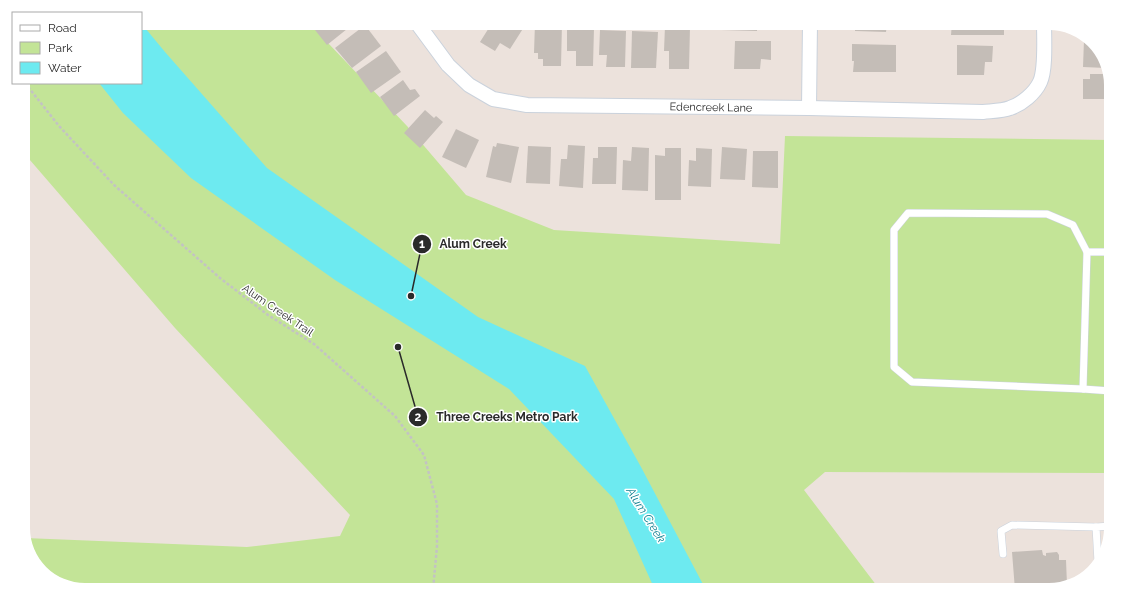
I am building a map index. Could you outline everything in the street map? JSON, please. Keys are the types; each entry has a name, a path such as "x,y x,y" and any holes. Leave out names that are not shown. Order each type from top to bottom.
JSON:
{"street":[{"name":"Edencreek Lane","path":"422,30 448,65 469,85 493,99 527,105 809,108 975,112 997,111 1011,108 1023,101 1033,92 1040,81 1043,67 1044,30"},
{"path":"809,108 810,30"}],"lane":[{"path":"1083,389 1087,252 1073,224 1047,214 908,213 894,230 894,367 912,382 1104,390"},
{"path":"1087,252 1104,252"},
{"path":"1003,554 1001,531 1012,525 1104,526"},
{"path":"1096,527 1097,553"}],"path":[{"name":"Alum Creek Trail","path":"30,89 59,126 126,196 220,278 268,315 314,344 395,416 424,455 437,504 437,546 434,583"}],"green space":[{"path":"142,30 316,30 407,126 466,195 554,230 780,244 785,136 1104,140 1104,473 825,472 804,490 875,583 78,583 61,577 49,569 39,558 31,538 247,547 340,536 350,515 175,328 30,160 30,84 142,84"}],"water":[{"path":"142,30 147,30 267,168 478,317 585,366 641,467 702,583 652,583 614,499 509,389 335,280 191,178 123,113 100,84 142,84"}],"building":[{"path":"315,30 346,30 327,45"},
{"path":"358,30 369,30 381,46 352,68 335,48"},
{"path":"488,30 522,30 510,49 500,43 495,51 480,42"},
{"path":"535,30 562,30 561,66 543,66 543,59 538,59 538,53 534,53"},
{"path":"567,30 594,30 593,66 576,66 576,51 567,51"},
{"path":"600,30 626,31 625,67 606,67 607,55 599,55"},
{"path":"665,30 690,30 689,69 669,69 669,51 664,51"},
{"path":"721,30 757,30 757,31"},
{"path":"855,30 886,30 886,32"},
{"path":"951,30 1004,30 1004,35 951,35"},
{"path":"632,31 658,32 656,68 631,68"},
{"path":"735,41 771,41 771,60 761,59 760,69 734,69"},
{"path":"1084,43 1095,55 1101,68 1083,67"},
{"path":"852,44 896,45 896,72 853,72 854,61 852,61"},
{"path":"957,45 993,46 992,62 985,62 984,75 957,75"},
{"path":"386,51 401,72 371,93 356,72"},
{"path":"1090,74 1103,74 1104,99 1083,99 1083,79 1090,79"},
{"path":"403,80 410,90 415,89 420,96 394,116 380,97"},
{"path":"425,110 434,118 436,116 443,122 420,148 404,133"},
{"path":"456,129 479,140 466,168 442,157"},
{"path":"497,143 519,147 511,183 486,177 493,146 496,147"},
{"path":"568,145 585,146 583,188 559,186 561,159 567,159"},
{"path":"528,146 551,147 550,184 526,183"},
{"path":"598,147 617,147 616,184 592,184 593,158 598,158"},
{"path":"632,147 649,148 648,191 622,190 623,160 631,161"},
{"path":"722,147 747,149 745,180 720,179"},
{"path":"665,148 681,148 681,200 655,200 655,155 665,156"},
{"path":"696,148 712,149 711,187 688,186 689,160 696,161"},
{"path":"753,151 778,151 778,188 752,187"},
{"path":"1042,550 1043,555 1046,556 1046,553 1057,552 1059,555 1059,560 1066,560 1067,580 1056,583 1014,583 1012,552"}],"place":[{"name":"Alum Creek","path":"411,296"},
{"name":"Three Creeks Metro Park","path":"398,347"}]}
